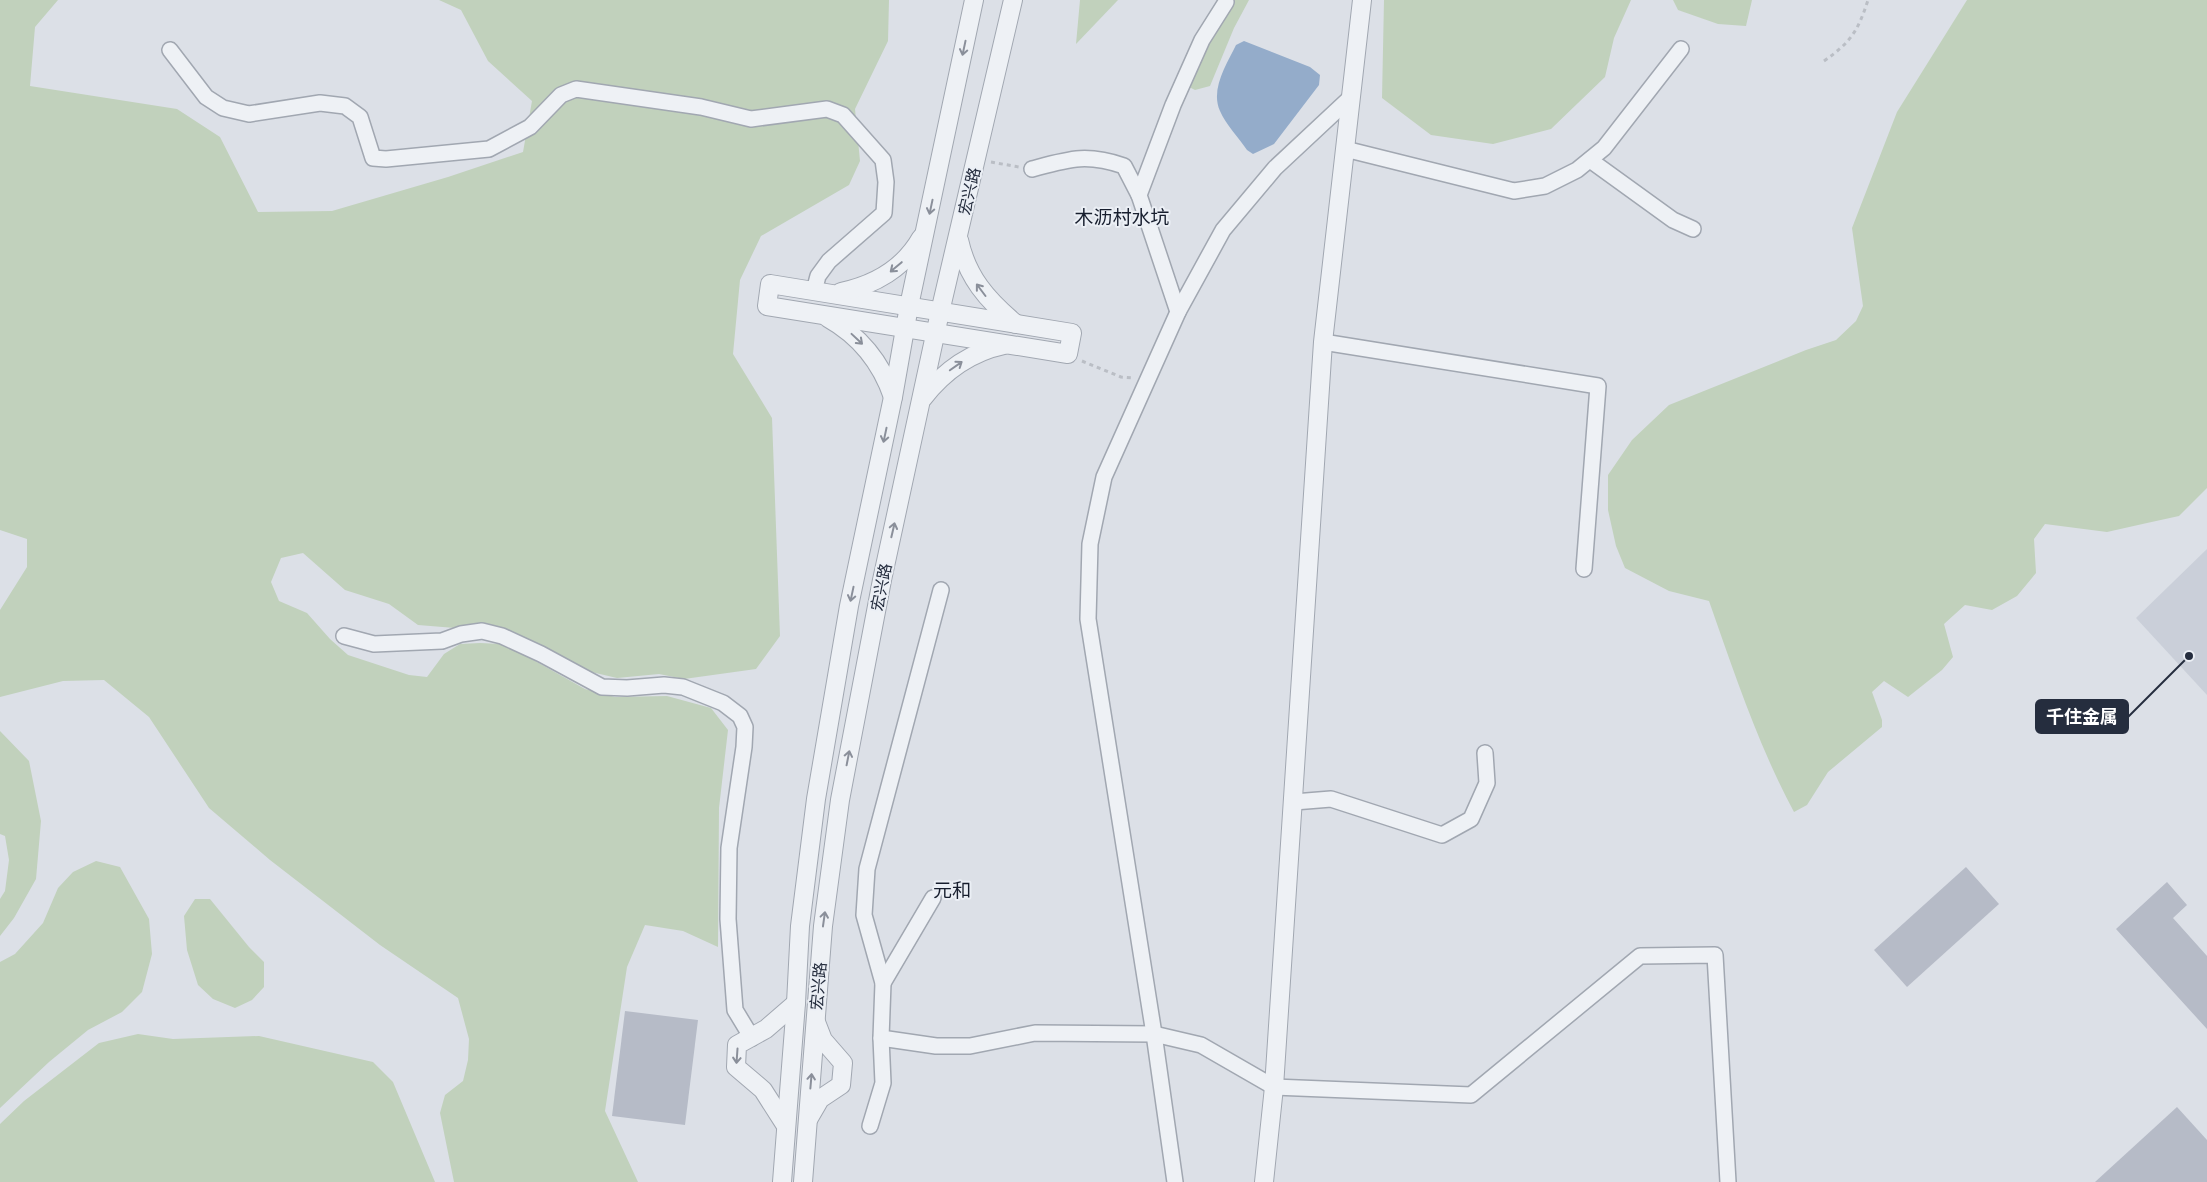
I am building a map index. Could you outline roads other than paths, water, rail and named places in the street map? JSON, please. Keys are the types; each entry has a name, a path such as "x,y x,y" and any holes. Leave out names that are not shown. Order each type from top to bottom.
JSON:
{"street":[{"name":"宏兴路","path":"782,1182 800,926 816,799 849,606 893,397 909,306 974,0"},
{"name":"宏兴路","path":"803,1182 823,926 840,800 882,580 940,312 1012,0"},
{"path":"1264,1182 1274,1088 1323,342 1362,0"},
{"path":"1139,195 1173,105 1202,40 1226,2"},
{"path":"1345,149 1514,191 1545,186 1578,170 1604,148 1681,49"},
{"path":"170,50 206,97 223,108 249,114 320,103 345,106 360,117 373,158 386,159 489,149 530,127 560,95 576,89 701,108 751,119 827,109 843,116 883,160 886,182 884,213 829,261 818,276 819,292"},
{"path":"1175,1182 1154,1034 1088,619 1090,544 1104,477 1178,312 1224,230 1275,168 1350,98"},
{"path":"1032,170 1075,158 1108,160 1124,166 1139,195 1178,312"},
{"path":"1590,160 1673,220 1693,229"},
{"path":"819,292 853,289 880,279 907,258 926,229"},
{"path":"958,238 966,265 981,291 1016,324"},
{"path":"770,284 909,306 1072,333 1068,354 768,306 770,284"},
{"path":"816,313 841,326 862,343 881,368 893,397"},
{"path":"1323,342 1598,386 1584,569"},
{"path":"922,401 932,387 957,364 984,351 1012,344"},
{"path":"870,1126 883,1083 881,1038 883,983 864,915 867,869 941,590"},
{"path":"344,636 374,644 442,641 461,634 482,631 502,636 541,654 602,687 626,688 664,685 683,687 723,703 740,716 745,727 744,747 729,848 728,919 736,1010 752,1038"},
{"path":"1294,802 1331,799 1442,834 1471,819 1486,783 1485,754"},
{"path":"883,983 933,898"},
{"path":"881,1038 936,1046 970,1046 1035,1033 1154,1034 1201,1045 1274,1088 1471,1095 1640,956 1715,954 1728,1182"},
{"path":"786,1126 763,1090 736,1067 738,1045 766,1029 796,1003"},
{"path":"807,1123 820,1098 841,1085 843,1063 823,1040 816,1021"}],"water":[{"path":"1244,41 1310,67 1320,75 1319,85 1274,144 1253,154 1247,150 1229,126 1217,103 1218,85 1224,68 1236,45"}],"place":[{"name":"千住金属","path":"2189,656"}],"district":[{"name":"木沥村水坑","path":"1122,217"},
{"name":"元和","path":"952,890"}]}
